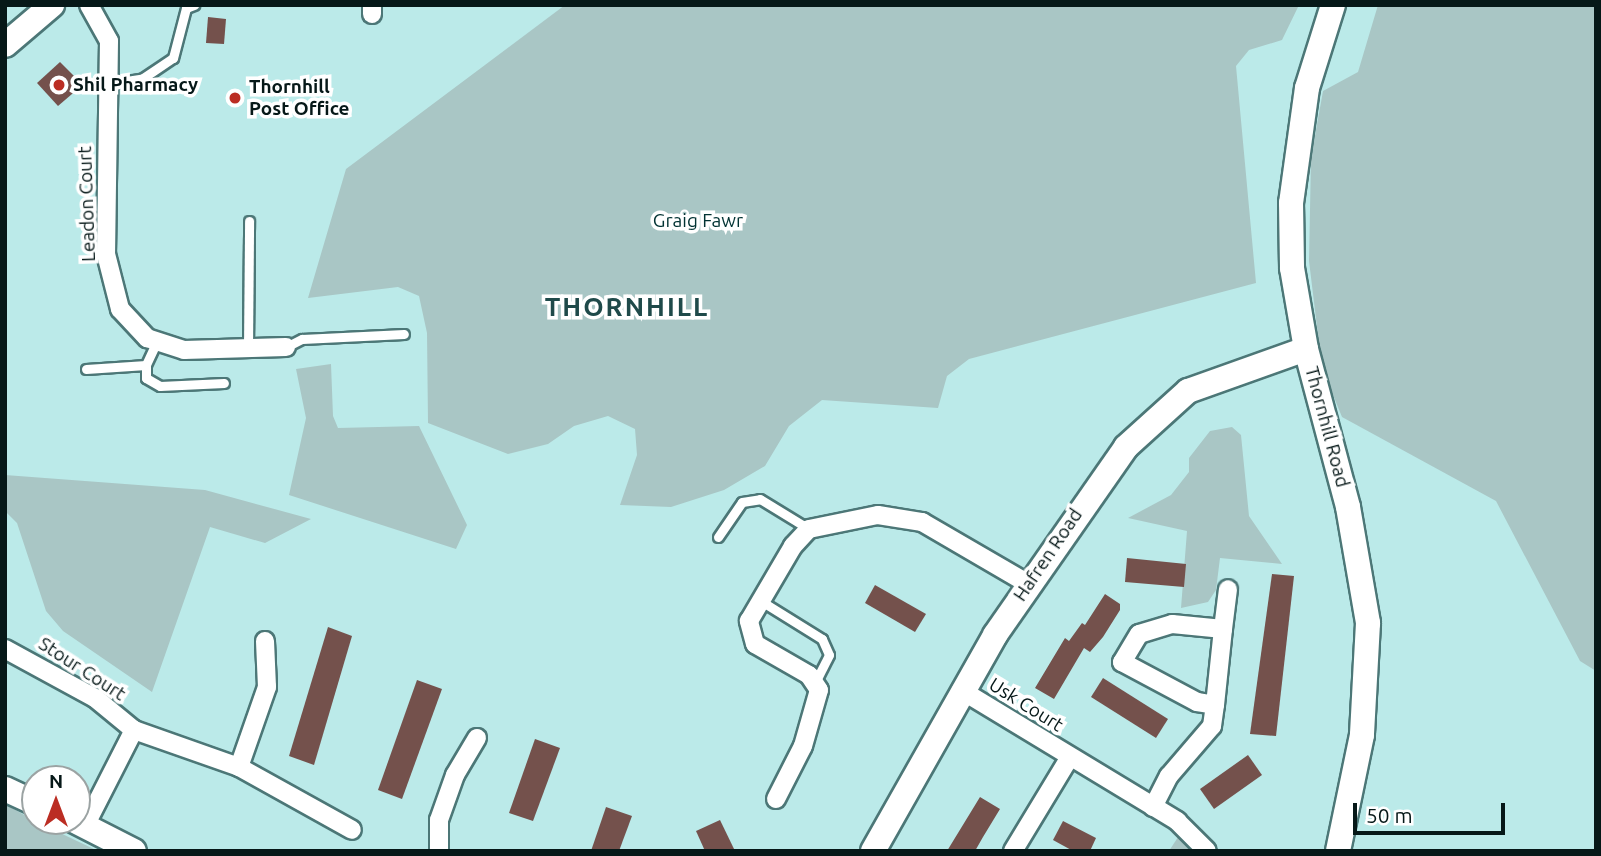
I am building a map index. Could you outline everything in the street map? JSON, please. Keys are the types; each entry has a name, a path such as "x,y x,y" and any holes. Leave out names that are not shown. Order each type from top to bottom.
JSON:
{"street":[{"path":"5,45 52,5"},
{"name":"Leadon Court","path":"89,5 109,41 106,254 120,309 147,338 184,349 286,347"},
{"name":"Thornhill Road","path":"1333,5 1307,88 1291,203 1293,268 1306,348 1348,507 1368,623 1362,735 1338,851"},
{"name":"Hafren Road","path":"873,851 961,690 1027,583 1126,447 1157,414 1188,391 1223,375 1306,348"},
{"path":"776,799 813,720 819,690 809,676 755,644 749,621 793,546 809,529 878,515 922,522 1027,583"},
{"path":"1153,807 1169,776 1204,741 1212,726 1228,589"},
{"path":"1215,705 1197,702 1122,662 1139,634 1152,629 1172,624 1223,628"},
{"path":"239,767 267,687 265,641"},
{"name":"Stour Court","path":"5,649 95,698 134,730 239,767 352,830"},
{"name":"Usk Court","path":"961,690 1153,807 1198,837 1207,851"},
{"path":"91,804 134,730"},
{"path":"439,851 439,820 455,775 477,738"},
{"name":"Usk Court","path":"1013,851 1070,757"},
{"path":"5,789 21,796"},
{"path":"91,829 134,851"}],"lane":[{"path":"107,85 143,78 173,58 186,8 194,5"},
{"path":"248,348 249,220"},
{"path":"286,347 302,339 404,334"},
{"path":"157,341 146,365 146,379 160,386 224,383"},
{"path":"86,369 146,365"},
{"path":"718,537 743,502 760,499 809,529"},
{"path":"761,601 822,639 829,655 815,684"}],"green space":[{"name":"Graig Fawr","path":"565,5 1299,5 1282,40 1249,50 1236,66 1256,283 969,359 947,376 938,408 822,400 789,426 765,466 724,490 671,507 620,505 637,455 635,429 608,416 574,426 548,444 508,454 428,423 427,333 419,296 398,287 308,298 346,169"},
{"path":"1378,5 1596,5 1596,671 1580,661 1496,501 1342,417 1322,368 1309,261 1311,158 1323,91 1358,72"},
{"path":"331,364 333,416 338,428 419,426 467,525 456,549 289,495 306,418 296,369"},
{"path":"1232,427 1241,435 1249,516 1282,564 1220,558 1216,590 1208,602 1181,608 1187,531 1128,518 1171,495 1189,472 1189,458 1210,431"},
{"path":"5,475 205,490 311,519 265,543 210,527 152,692 63,631 46,611 17,523 5,511"},
{"path":"5,804 21,813 21,835 64,835 98,851 5,851"},
{"path":"1180,834 1196,851 1169,851"}],"building":[{"path":"208,17 226,19 224,44 206,43"},
{"name":"Shil Pharmacy","path":"60,62 78,80 79,88 58,106 37,83"},
{"path":"1127,558 1186,564 1184,587 1125,582"},
{"path":"1272,574 1294,576 1276,736 1250,734"},
{"path":"875,585 926,614 915,632 865,603"},
{"path":"1105,594 1120,604 1120,610 1103,637 1090,652 1084,648 1054,699 1035,688 1065,638 1069,641 1082,623 1085,625"},
{"path":"328,627 352,636 314,765 289,756"},
{"path":"1103,678 1168,719 1156,738 1091,697"},
{"path":"417,680 442,689 402,799 378,790"},
{"path":"535,739 560,748 533,821 509,813"},
{"path":"1248,755 1262,775 1214,809 1200,789"},
{"path":"980,797 1000,809 975,851 947,851"},
{"path":"606,807 632,816 619,851 591,851"},
{"path":"720,820 735,851 705,851 696,831"},
{"path":"1063,821 1096,838 1090,851 1073,851 1053,840"}],"place":[{"name":"Shil Pharmacy","path":"59,85"},
{"name":"Thornhill Post Office","path":"235,98"}],"district":[{"name":"THORNHILL","path":"627,307"}]}
